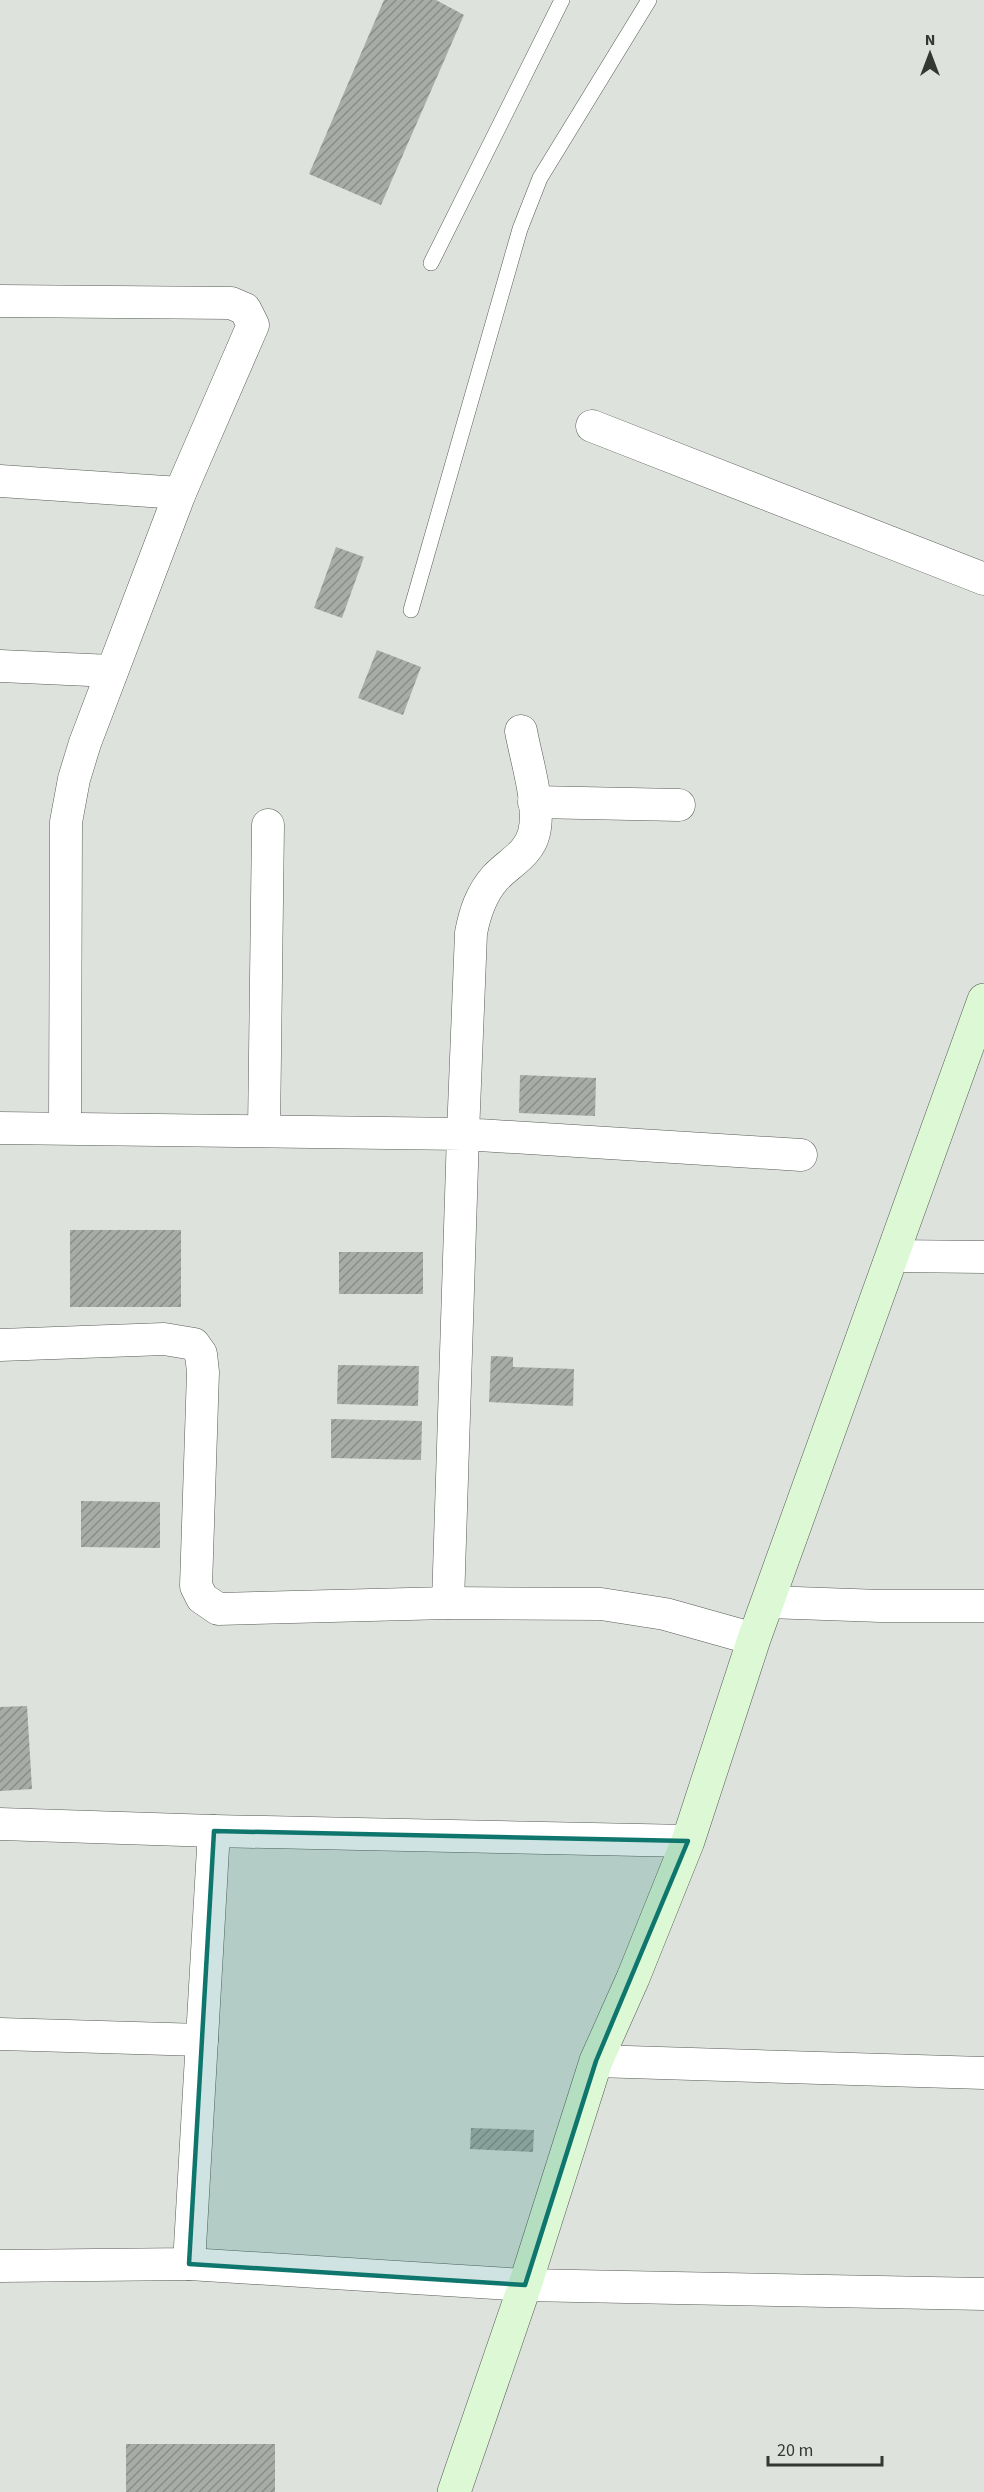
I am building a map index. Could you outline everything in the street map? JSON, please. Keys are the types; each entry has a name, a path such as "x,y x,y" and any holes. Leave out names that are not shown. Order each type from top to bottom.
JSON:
{"street":[{"path":"0,301 231,303 245,309 253,325 180,493 112,671 74,779 66,822 65,1128"},
{"path":"592,426 984,579"},
{"path":"0,481 180,493"},
{"path":"0,666 112,671"},
{"path":"448,1603 471,933 475,913 482,896 496,877 527,848 534,831 534,802 521,731"},
{"path":"534,802 679,805"},
{"path":"264,1131 268,825"},
{"path":"454,2492 525,2284 596,2061 633,1978 688,1841 754,1639 984,1000"},
{"path":"0,1128 463,1134 801,1155"},
{"path":"893,1256 984,1257"},
{"path":"0,1345 164,1339 194,1344 201,1354 203,1372 196,1586 209,1604 218,1609 448,1603 601,1604 665,1614 754,1639"},
{"path":"768,1602 881,1606 984,1606"},
{"path":"0,1824 688,1841"},
{"path":"189,2264 214,1831"},
{"path":"0,2034 202,2040"},
{"path":"596,2061 984,2073"},
{"path":"0,2266 189,2264 525,2284 984,2294"}],"lane":[{"path":"431,262 562,0"},
{"path":"411,610 520,229 540,178 649,0"}],"highlighted area":[{"path":"214,1831 688,1841 596,2061 525,2285 189,2264"}],"building":[{"path":"384,0 436,0 464,15 381,205 309,174"},
{"path":"336,547 364,557 342,618 314,608"},
{"path":"377,650 421,667 403,715 358,698"},
{"path":"520,1075 596,1078 595,1116 519,1113"},
{"path":"70,1230 181,1230 181,1307 70,1307"},
{"path":"339,1252 423,1252 423,1294 339,1294"},
{"path":"491,1356 513,1357 513,1367 574,1369 573,1406 489,1402"},
{"path":"338,1365 419,1366 418,1406 337,1404"},
{"path":"331,1419 422,1421 421,1460 331,1458"},
{"path":"81,1501 160,1502 160,1548 81,1547"},
{"path":"27,1706 32,1789 0,1791 0,1707"},
{"path":"471,2128 534,2130 533,2152 470,2149"},
{"path":"126,2444 275,2444 275,2492 126,2492"}]}
